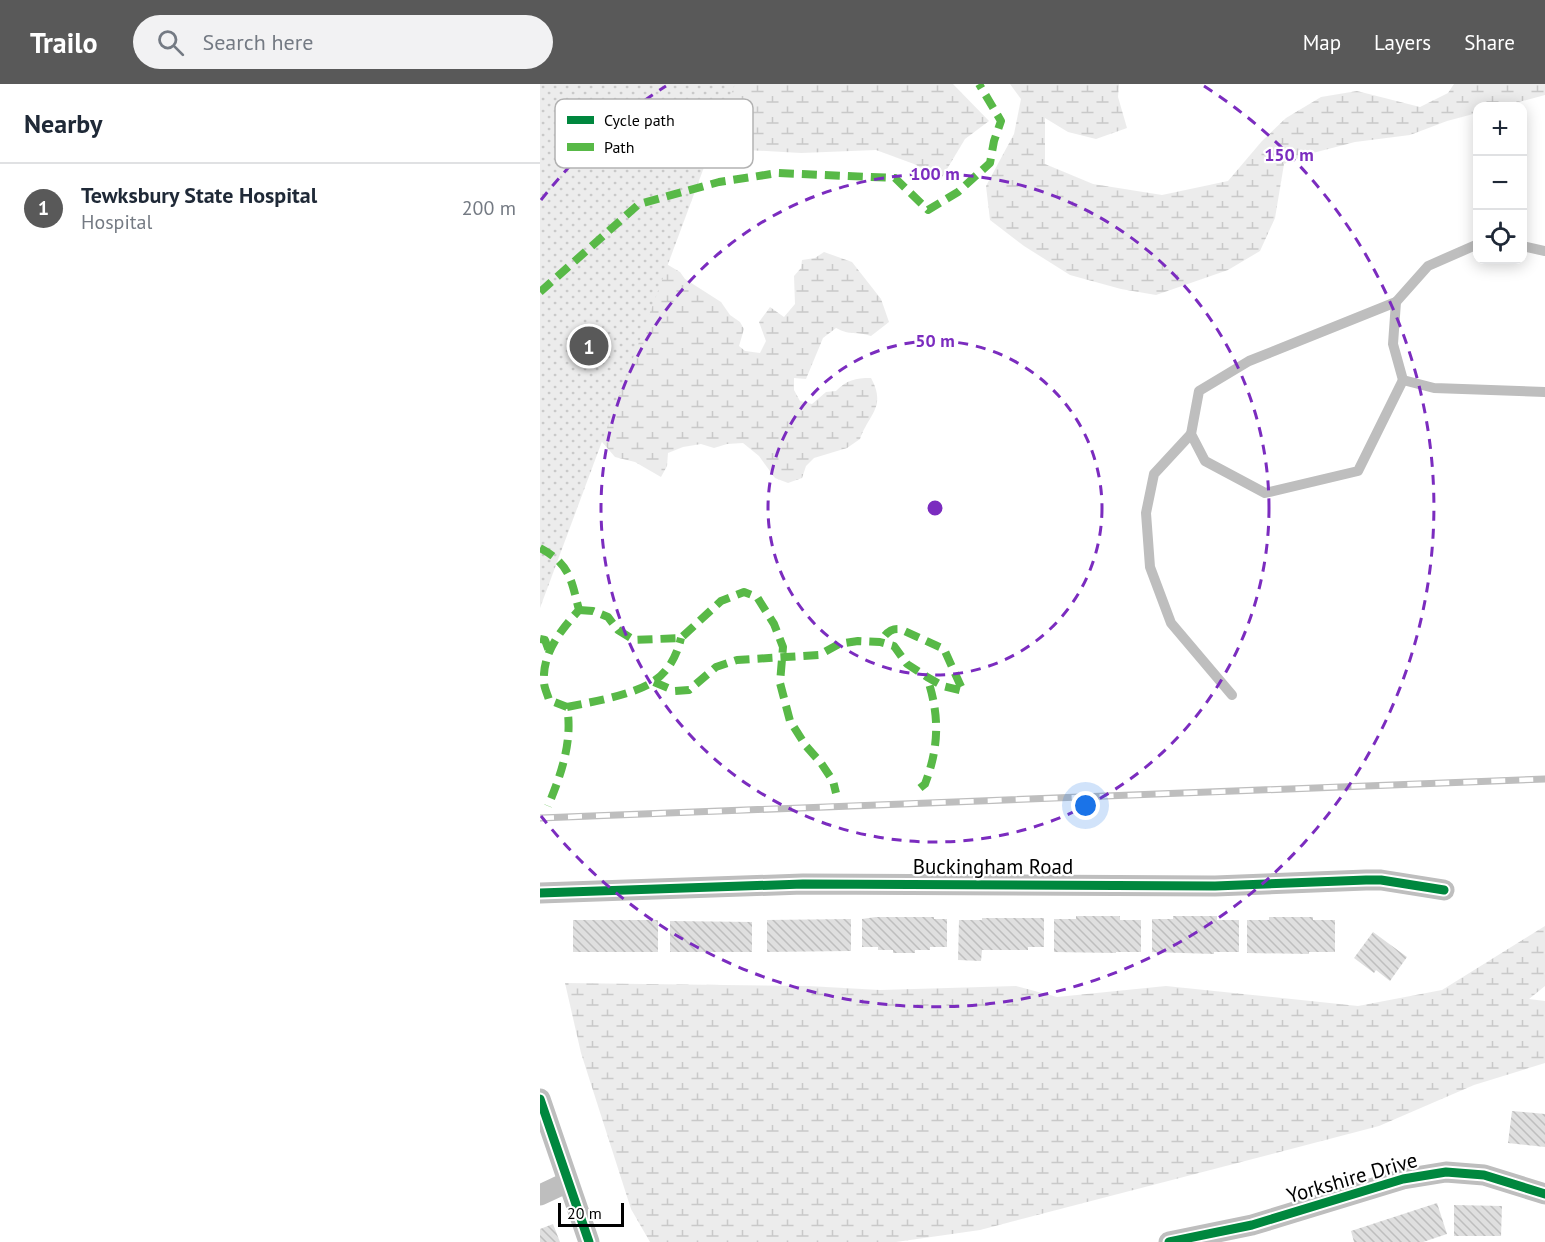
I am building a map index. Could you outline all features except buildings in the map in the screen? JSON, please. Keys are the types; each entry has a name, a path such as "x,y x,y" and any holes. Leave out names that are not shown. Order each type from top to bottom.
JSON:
{"street":[{"name":"Buckingham Road","path":"540,893 803,884 1215,886 1366,880 1381,880 1444,890"},
{"path":"540,1099 589,1242"},
{"name":"Yorkshire Drive","path":"1169,1242 1252,1225 1403,1179 1432,1174 1472,1172 1499,1178 1545,1194"},
{"path":"540,1195 568,1182"}],"lane":[{"path":"1232,695 1171,622 1150,567 1146,513 1154,474 1191,434 1199,391 1249,361 1396,302 1428,266 1473,246"},
{"path":"1527,247 1545,251"},
{"path":"1191,434 1205,461 1265,493 1358,471 1403,380 1393,344 1396,302"},
{"path":"1403,380 1434,388 1545,392"}],"green space":[{"path":"540,84 953,84 989,121 965,139 941,179 914,164 876,150 801,153 753,150 753,99 598,99"},
{"path":"540,84 735,84 729,99 555,99 555,168 704,168 540,608"},
{"path":"1010,84 1119,84 1118,97 1127,128 1096,139 1068,132 1045,118 1045,164 1093,184 1162,195 1228,181 1262,141 1286,118 1321,97 1357,91 1420,107 1448,93 1454,84 1545,84 1545,95 1519,102 1473,102 1473,114 1410,135 1355,142 1309,154 1284,164 1275,218 1260,251 1228,270 1156,295 1121,289 1070,275 1024,246 990,220 986,186 1014,134 1021,99"},
{"path":"824,252 852,262 881,299 889,322 871,336 836,328 823,338 806,379 794,378 794,390 800,401 812,404 826,392 836,391 848,382 871,378 877,404 860,439 847,448 814,458 806,466 802,478 788,483 775,478 759,456 743,443 714,448 701,444 683,447 668,453 667,466 661,477 635,462 615,457 596,435 658,259 721,302 744,329 739,346 745,351 760,353 766,341 759,322 770,307 784,317 795,304 794,276 801,268 802,260 815,258"},
{"path":"1545,926 1545,986 1529,999 1545,1001 1545,1063 1474,1085 1379,1126 980,1230 896,1242 650,1242 631,1209 581,1053 565,983 808,986 880,990 1016,986 1057,997 1166,986 1358,1006 1442,990"}],"railway":[{"path":"540,818 1545,779"}],"marked path":[{"path":"540,292 639,204 719,182 778,173 895,178 928,210 958,192 990,163 1001,121 979,84"},
{"path":"540,548 558,560 568,573 579,610 554,643 544,671 544,684 549,700 567,707 568,720 565,758 548,806"},
{"path":"579,610 593,611 608,617 618,630 634,640 681,638 721,601 744,592 757,597 774,624 783,647 780,683 790,721 833,781 836,793"},
{"path":"654,682 675,691 689,690 716,667 737,660 819,655 839,644 858,641 880,642 894,646 907,664 943,686 963,691 944,649 900,629 890,631 880,642"},
{"path":"567,707 624,694 646,686 664,672 672,662 681,638"},
{"path":"540,639 545,640 549,651"},
{"path":"920,788 925,784 930,770 936,731 934,705 927,677"}],"cycle path":[{"path":"540,893 803,884 1215,886 1366,880 1381,880 1444,890"},
{"path":"540,1099 589,1242"},
{"path":"1169,1242 1252,1225 1403,1179 1446,1172 1484,1175 1545,1194"}],"place":[{"name":"Tewksbury State Hospital","path":"589,346"}]}
